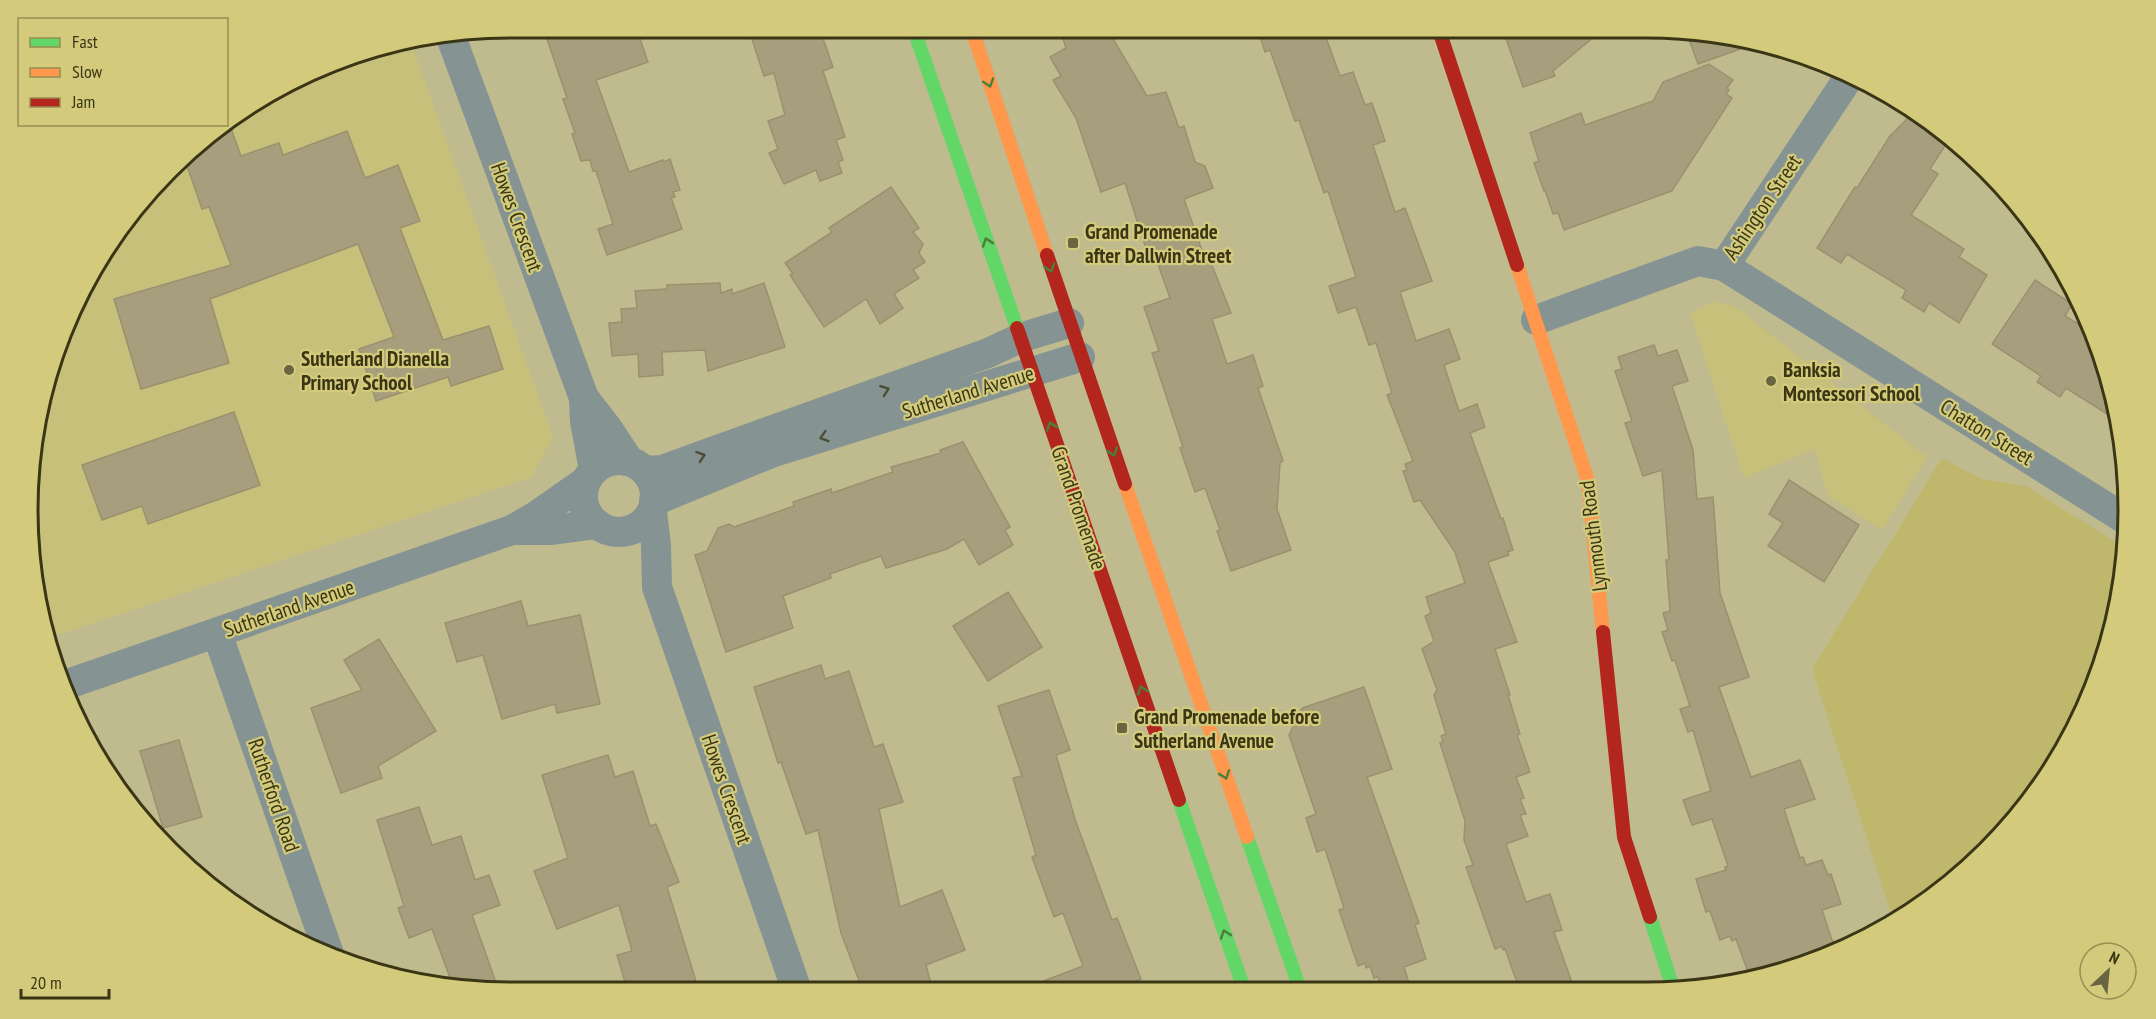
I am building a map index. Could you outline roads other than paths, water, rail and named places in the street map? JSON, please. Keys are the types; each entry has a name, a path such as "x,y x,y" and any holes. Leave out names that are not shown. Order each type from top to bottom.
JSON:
{"main road":[{"name":"Grand Promenade","path":"917,38 1020,338 1168,751 1242,982"},
{"path":"975,38 1207,739 1297,982"},
{"name":"Lynmouth Road","path":"1442,38 1588,482 1624,837 1671,980"}],"street":[{"name":"Howes Crescent","path":"453,42 584,398 637,466"},
{"name":"Ashington Street","path":"1536,320 1698,261 1724,266 1846,82"},
{"name":"Chatton Street","path":"1724,266 2118,515"},
{"name":"Sutherland Avenue","path":"653,506 1020,338 1069,323"},
{"name":"Sutherland Avenue","path":"637,466 662,470 852,415 1080,357"},
{"name":"Howes Crescent","path":"584,398 590,475"},
{"path":"616,460 637,466 653,481 656,493 653,506 645,522 634,529 607,528 589,515 584,505 583,493 590,475 604,463 616,460"},
{"name":"Sutherland Avenue","path":"71,683 512,530 536,516 590,475"},
{"name":"Howes Crescent","path":"653,506 657,587 794,982"},
{"name":"Sutherland Avenue","path":"512,530 607,528"},
{"name":"Howes Crescent","path":"607,528 657,587"},
{"name":"Rutherford Road","path":"217,633 326,944"}],"place":[{"name":"Grand Promenade after Dallwin Street","path":"1073,243"},
{"name":"Sutherland Dianella Primary School","path":"289,370"},
{"name":"Banksia Montessori School","path":"1771,381"},
{"name":"Grand Promenade before Sutherland Avenue","path":"1122,728"}]}
